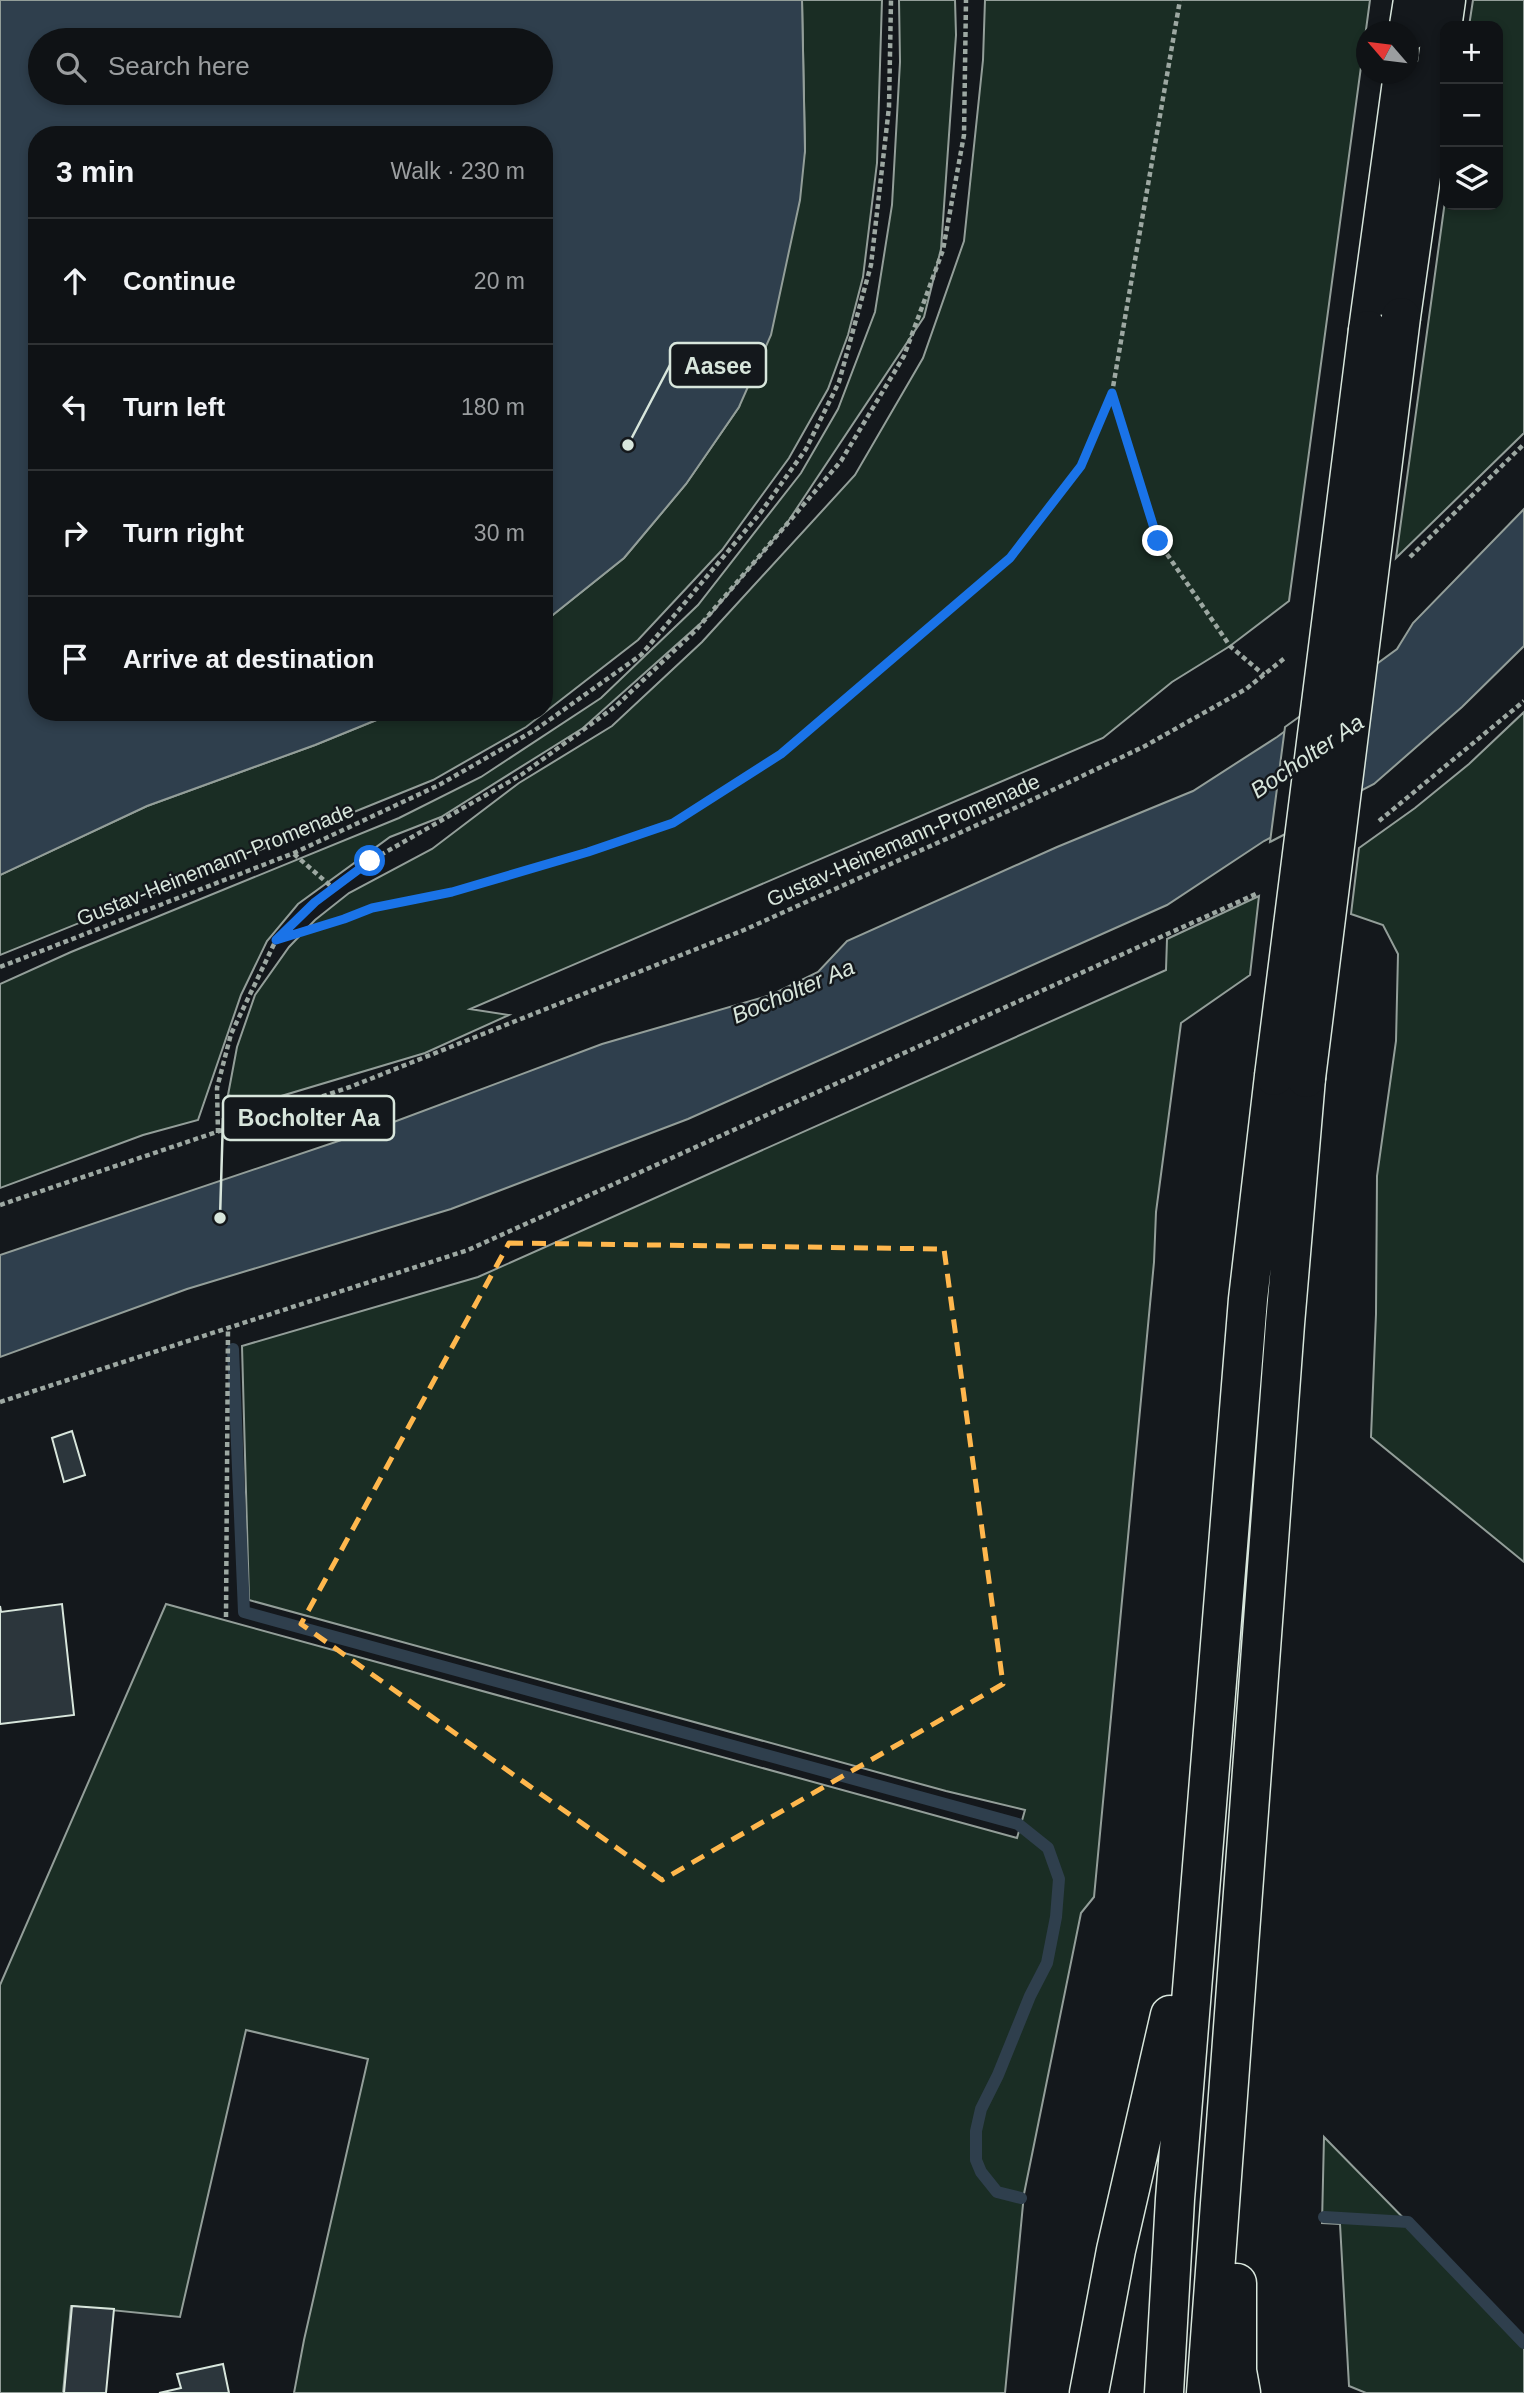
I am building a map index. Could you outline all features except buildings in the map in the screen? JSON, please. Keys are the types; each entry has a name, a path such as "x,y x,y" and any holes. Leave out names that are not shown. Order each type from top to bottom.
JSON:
{"highway":[{"path":"1410,21 1413,0"},
{"path":"1385,323 1446,0"},
{"path":"1164,2393 1175,2199 1248,1299 1290,1077 1385,323 1402,84"},
{"path":"1206,2393 1285,1324 1290,1077"},
{"path":"1089,2393 1116,2250 1200,1883"},
{"path":"1239,1943 1237,2371 1241,2393"}],"path":[{"name":"Gustav-Heinemann-Promenade","path":"553,717 641,655 761,512 806,449 839,382 871,265 889,107 891,0"},
{"path":"218,1133 217,1088 232,1034 276,940 333,888 370,861 521,775 616,706 696,630 841,461 904,356 943,250 964,135 966,0"},
{"path":"276,940 372,908 452,892 588,852 673,823 770,761 1010,558 1081,466 1112,393 1180,0"},
{"path":"1112,393 1158,541 1230,646 1264,675"},
{"path":"1401,566 1524,444"},
{"name":"Gustav-Heinemann-Promenade","path":"0,1205 350,1087 744,930 1145,746 1246,689 1296,650"},
{"path":"1376,824 1524,701"},
{"name":"Gustav-Heinemann-Promenade","path":"0,967 294,853 439,785 548,721"},
{"path":"294,853 333,888"},
{"path":"0,1402 468,1250 1270,887"},
{"path":"226,1618 228,1328"}],"highlighted area":[{"path":"509,1243 944,1249 1003,1684 662,1880 301,1624"}],"green space":[{"path":"802,0 882,0 877,163 863,277 848,335 828,389 789,458 722,550 638,640 553,706 553,615 624,558 686,484 739,407 805,151"},
{"path":"899,0 955,0 956,35 941,249 924,317 785,526 711,614 583,728 441,817 390,837 298,904 267,941 241,995 198,1120 143,1135 0,1188 0,984 71,952 399,818 481,777 601,698 698,605 801,473 838,409 875,312 892,205 900,62"},
{"path":"985,0 1370,0 1367,21 1356,21 1356,84 1359,84 1289,601 1230,646 1172,682 1103,738 470,1009 509,1015 425,1053 251,1105 228,1095 237,1047 255,995 289,947 315,920 349,893 432,849 519,783 612,726 702,642 855,475 923,358 964,241 983,60"},
{"path":"1473,0 1524,0 1524,433 1396,558 1444,210 1503,210 1503,21 1470,21"},
{"path":"1524,712 1524,1562 1371,1437 1376,1314 1377,1176 1396,1041 1398,954 1383,925 1351,914 1359,848 1415,808 1469,764"},
{"path":"374,721 534,721 433,780 0,955 0,875 147,806"},
{"path":"1259,896 1250,975 1181,1023 1156,1212 1154,1262 1094,1897 1081,1913 1024,2194 1005,2393 294,2393 368,2059 246,2030 180,2317 71,2306 63,2393 0,2393 0,1985 166,1604 1017,1838 1025,1810 946,1791 249,1600 242,1346 478,1277 1166,970 1167,939"},
{"path":"1324,2137 1524,2341 1524,2393 1366,2393 1349,2386 1340,2224 1322,2223"}],"water":[{"path":"0,0 802,0 805,151 800,200 771,335 739,407 686,484 624,558 553,615 553,126 28,126 28,721 374,721 147,806 0,875"},
{"path":"1524,509 1524,646 1462,707 1374,784 1264,841 1167,905 688,1119 451,1209 187,1289 0,1357 0,1255 383,1126 602,1044 771,995 818,972 847,941 1057,847 1193,791 1277,737 1397,649 1413,623"}],"pier":[{"path":"1377,661 1360,795 1270,842 1285,727"}],"waterway":[{"path":"233,1349 244,1612 1018,1824 1048,1848 1059,1879 1056,1917 1047,1963 981,2109 976,2131 976,2160 981,2172 997,2192 1021,2198"},
{"path":"1324,2217 1408,2222 1524,2343"}],"place":[{"name":"Aasee","path":"628,445"},
{"name":"Bocholter Aa","path":"220,1218"}],"route":[{"path":"370,861 315,902 276,940 372,908 452,892 588,852 673,823 781,754 1010,558 1081,466 1112,393 1158,541"}]}
